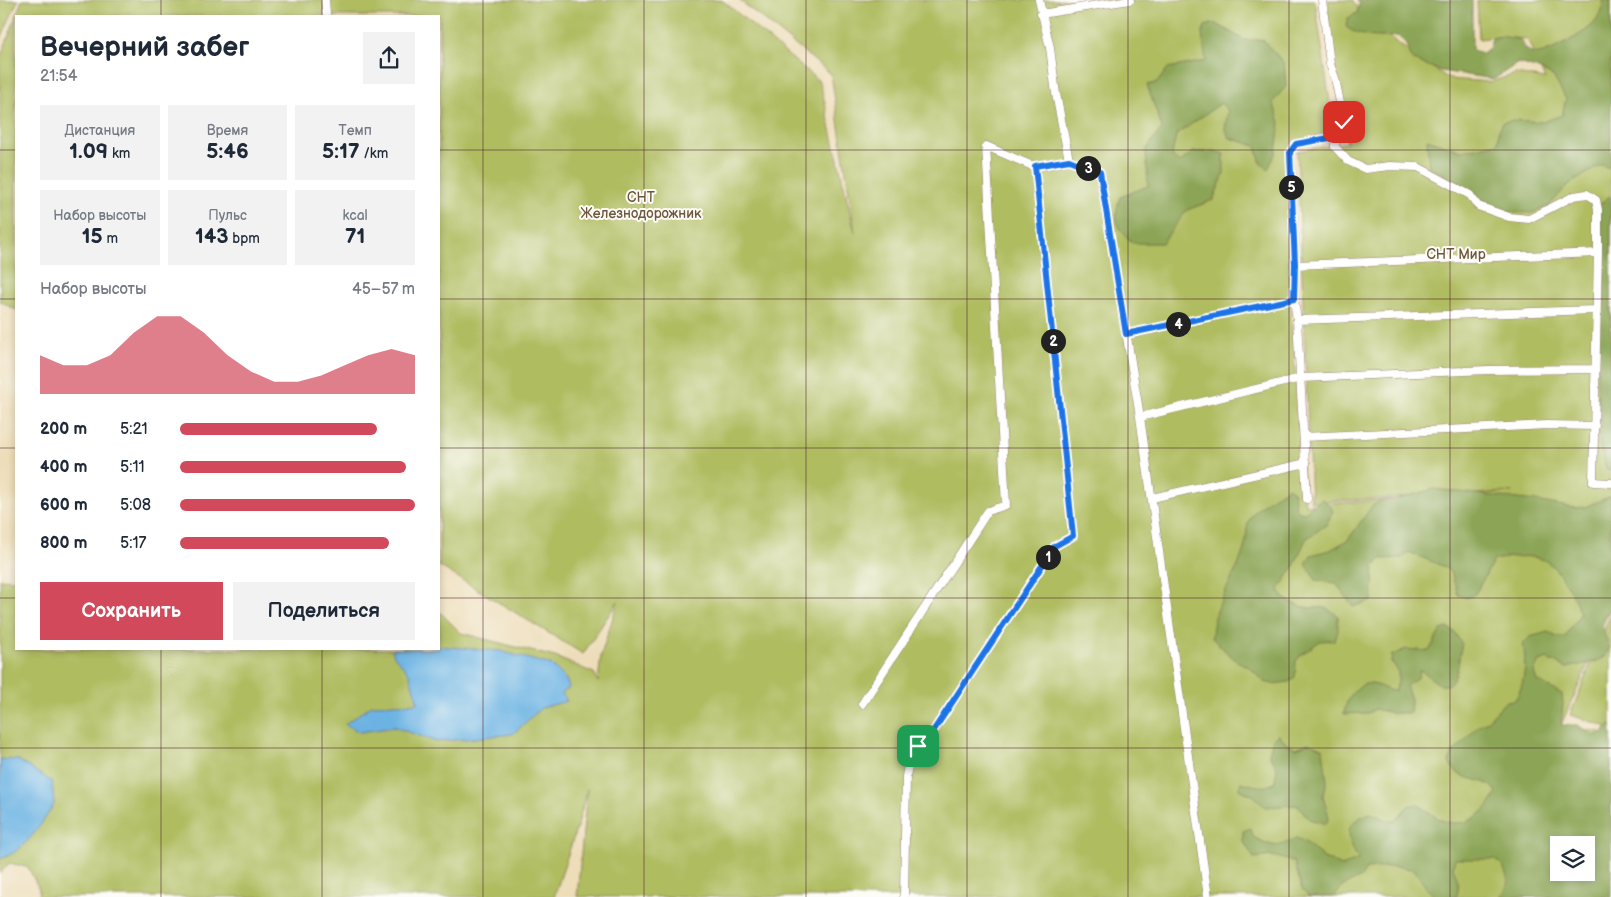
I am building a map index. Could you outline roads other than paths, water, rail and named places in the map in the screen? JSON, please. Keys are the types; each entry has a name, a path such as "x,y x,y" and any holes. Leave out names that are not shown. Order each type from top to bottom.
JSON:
{"street":[{"path":"325,0 326,14"},
{"path":"1039,0 1050,48 1056,94 1069,160"},
{"path":"1042,14 1130,0"},
{"path":"1322,0 1330,64 1335,78 1344,122 1335,137 1335,147 1348,161 1365,169 1390,166 1418,167 1470,195 1478,206 1509,217 1529,219 1574,196 1588,194 1596,200 1598,253 1593,482 1611,483"},
{"path":"1307,499 1301,378 1294,299 1295,264 1290,152 1296,144 1335,137"},
{"path":"862,704 988,511 1006,505 986,146 1035,166 1069,160 1100,172 1140,417 1208,897"},
{"path":"904,897 906,776 911,753 918,746 926,742 1055,546 1073,536 1035,166"},
{"path":"1295,264 1598,253"},
{"path":"1126,334 1294,299"},
{"path":"1297,320 1596,310"},
{"path":"1140,417 1301,378 1488,370 1595,369"},
{"path":"1304,437 1547,425 1595,426"},
{"path":"1152,498 1306,463"}],"water":[{"path":"440,646 500,651 552,665 566,679 569,688 562,693 567,701 541,708 513,734 436,742 395,727 360,732 345,724 372,705 418,703 409,673 394,656 392,650 440,650"},
{"path":"0,759 18,760 52,782 54,804 38,829 25,844 0,859"}],"park label":[{"name":"СНТ Железнодорожник","path":"641,206"},
{"name":"СНТ Мир","path":"1456,254"}]}
